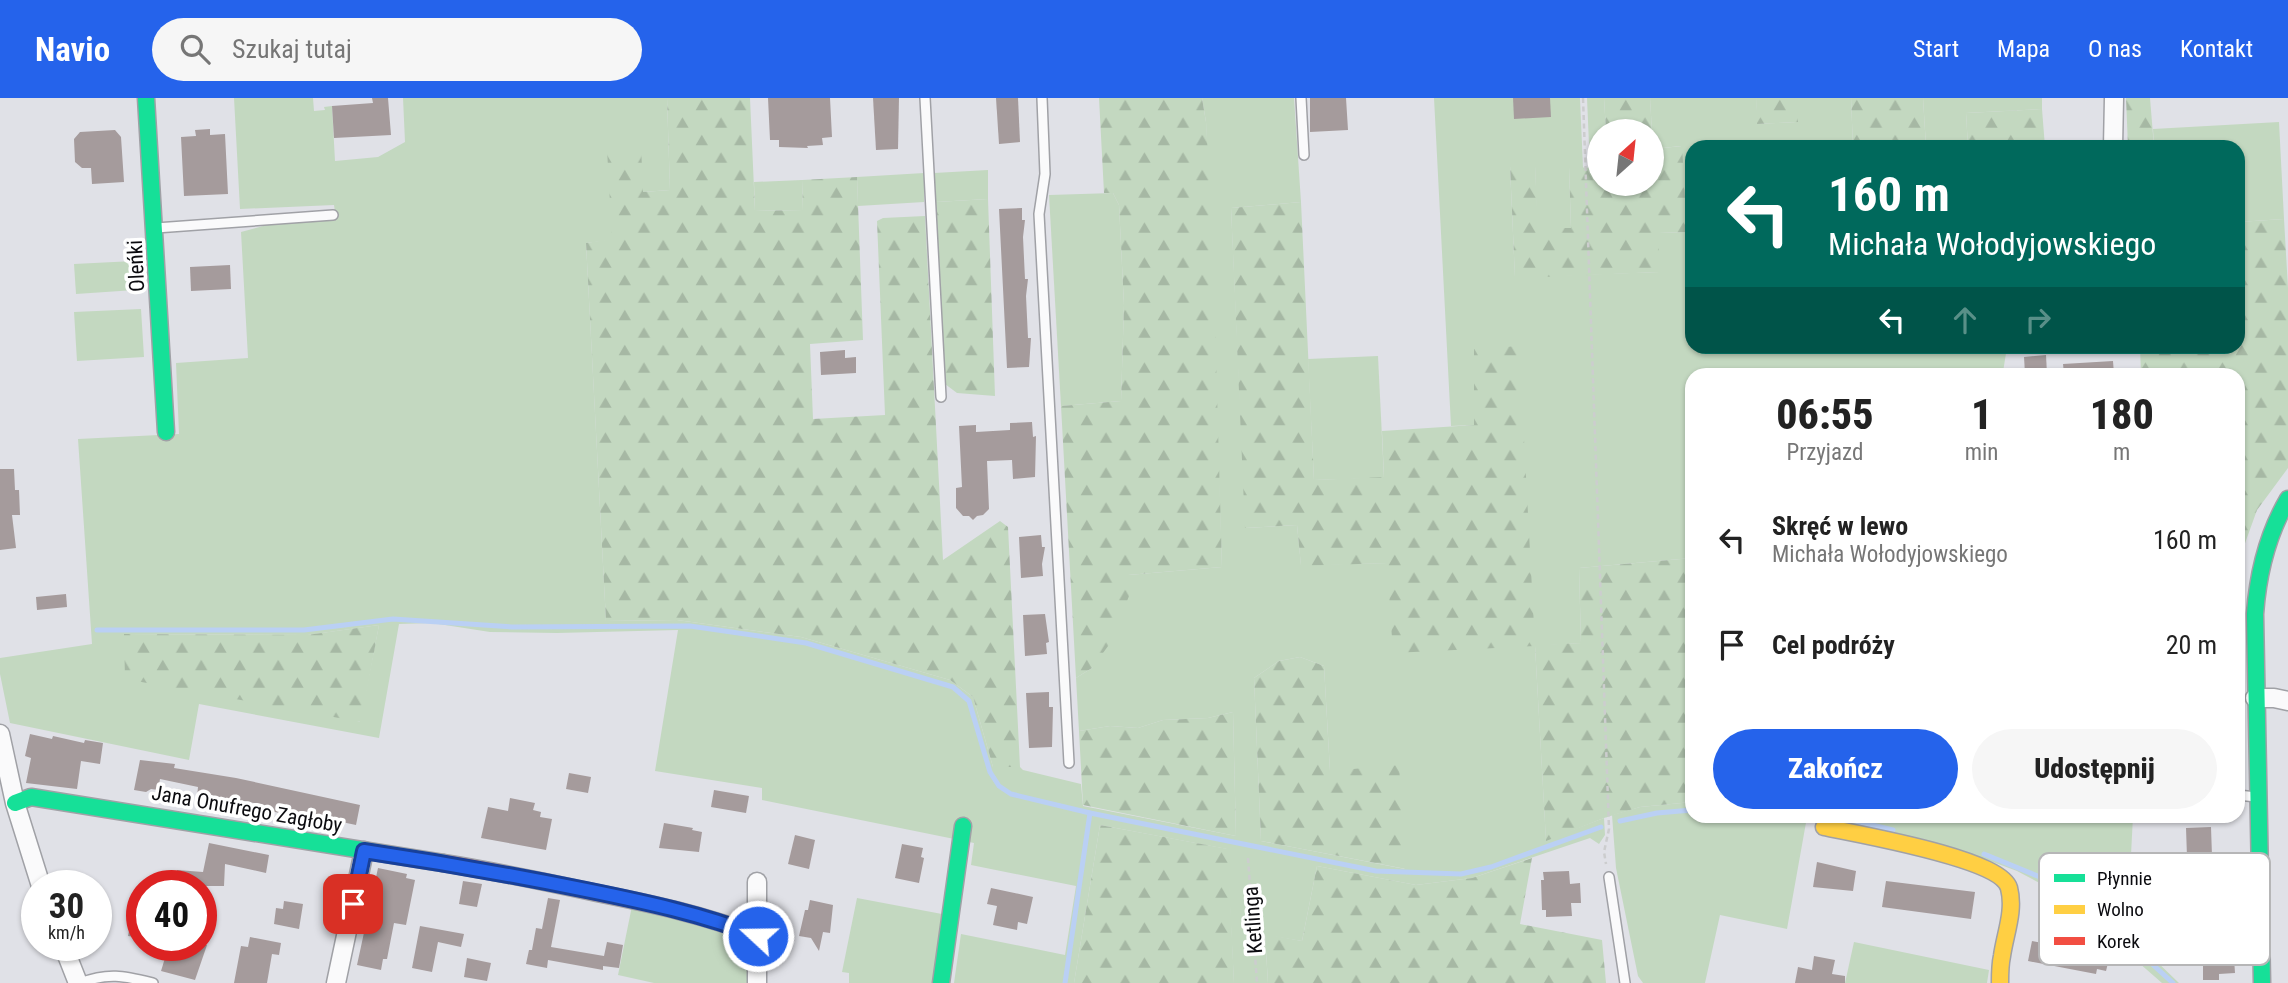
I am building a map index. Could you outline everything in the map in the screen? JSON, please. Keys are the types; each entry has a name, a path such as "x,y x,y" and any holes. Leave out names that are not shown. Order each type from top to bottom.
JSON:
{"street":[{"name":"Oleńki","path":"146,98 166,432"},
{"path":"2113,140 2114,98"},
{"path":"2259,853 2255,698 2256,586 2268,539 2288,499"},
{"path":"2255,698 2288,701"},
{"path":"0,734 15,803 36,870"},
{"name":"Jana Onufrego Zagłoby","path":"15,803 32,797 494,871 720,921 758,936"},
{"path":"942,983 963,827"},
{"path":"1824,828 1956,857 1984,867 2003,878 2008,885 2012,905 2001,959 2000,983"},
{"path":"336,983 364,851"},
{"path":"757,882 757,983"},
{"path":"70,961 79,983"},
{"path":"2262,965 2262,983"}],"lane":[{"path":"925,98 941,397"},
{"path":"1042,98 1045,174 1039,214 1069,763"},
{"path":"1301,98 1304,155"},
{"path":"155,228 333,215"},
{"path":"2245,796 2258,797"},
{"path":"1609,877 1625,983"},
{"path":"79,983 117,974 153,983"}],"path":[{"path":"1583,98 1609,829 1604,852 1609,877"},
{"name":"Ketlinga","path":"1248,858 1257,983"}],"green space":[{"path":"234,98 313,98 314,111 332,106 335,161 378,157 405,142 403,98 667,98 670,190 643,192 612,240 586,243 606,621 677,620 801,637 950,680 973,697 993,767 1020,767 1081,784 1083,806 1236,836 1233,712 1208,718 1163,720 1138,728 1110,726 1079,731 1076,678 1092,668 1128,575 1222,567 1206,122 1202,98 1294,98 1301,202 1231,208 1246,528 1297,525 1301,565 1387,563 1475,425 1451,426 1434,98 1580,98 1583,168 1569,168 1571,228 1537,228 1535,166 1510,167 1515,277 1659,272 1659,233 1685,232 1685,354 2006,354 2004,368 1685,368 1685,559 1579,568 1581,643 1535,646 1546,840 1604,818 1605,835 1599,844 1590,838 1472,878 1416,885 1317,866 1302,941 1265,935 1268,983 1234,983 1227,849 1100,825 1074,983 954,983 961,934 1065,955 1076,886 971,865 974,843 762,800 762,788 655,771 678,630 490,632 432,623 399,624 379,738 199,704 189,760 10,723 0,674 0,658 92,644 78,439 179,434 176,363 248,358 241,232 267,225 336,220 334,205 240,209","holes":["379,625 360,722 124,634 308,635","1300,657 1324,666 1330,771 1405,869 1261,841 1254,678 1279,661"]},
{"path":"667,98 750,98 755,211 803,210 802,180 857,177 863,340 810,344 813,419 885,415 877,221 883,218 925,216 943,560 1000,521 1008,527 1020,767 993,767 973,697 950,680 801,637 677,620 606,621 586,243 612,239 607,149 641,145 643,192 670,190"},
{"path":"1099,98 1202,98 1212,219 1222,567 1128,575 1129,596 1111,642 1092,668 1076,678 1061,406 1121,401 1124,305 1119,205 1113,193 1104,193"},
{"path":"1587,98 1604,98 1605,119 1588,119"},
{"path":"1604,98 1650,98 1651,119 1605,119"},
{"path":"1650,98 1756,98 1758,124 1797,122 1797,98 1851,98 1853,140 1685,140 1685,203 1681,146 1664,148 1664,119 1651,119"},
{"path":"1756,98 1797,98 1798,122 1757,124"},
{"path":"1851,98 1923,98 1926,140 1853,140"},
{"path":"1923,98 2042,98 2042,109 1966,113 1968,140 1926,140"},
{"path":"2126,98 2150,98 2153,140 2128,140"},
{"path":"2042,109 2044,140 1968,140 1966,113"},
{"path":"2279,122 2284,219 2245,222 2245,140 2154,140 2153,129"},
{"path":"1682,146 1685,232 1659,233 1659,272 1515,278 1510,166 1535,166 1538,228 1571,228 1569,167 1587,168 1587,196 1664,196 1664,148"},
{"path":"988,170 988,199 936,202 934,173"},
{"path":"924,173 924,202 858,206 857,177"},
{"path":"802,180 803,210 755,211 754,182"},
{"path":"1113,193 1119,205 1124,305 1121,401 1061,406 1049,195"},
{"path":"988,199 995,396 957,393 945,384 936,202"},
{"path":"1301,202 1314,480 1384,477 1382,431 1474,425 1474,349 1519,346 1535,645 1581,643 1579,568 1685,559 1685,803 1640,807 1546,841 1535,646 1393,653 1387,563 1301,566 1297,525 1245,528 1231,208"},
{"path":"2284,219 2288,288 2288,468 2257,510 2245,543 2245,368 2141,368 2140,354 2245,354 2245,222"},
{"path":"134,261 135,290 76,294 74,264"},
{"path":"141,309 144,357 77,361 74,312"},
{"path":"1378,356 1384,478 1314,480 1308,359"},
{"path":"379,625 361,722 125,679 124,634 307,635"},
{"path":"1300,657 1324,666 1330,771 1399,765 1406,869 1261,841 1254,678 1279,661"},
{"path":"1233,712 1236,836 1083,805 1079,731 1110,726 1138,728 1163,720 1208,718"},
{"path":"1685,803 1685,823 1806,823 1787,929 1720,915 1705,983 1643,983 1638,976 1616,868 1612,815 1640,807"},
{"path":"1833,823 2133,823 2131,853 2039,853 2039,883 1982,858"},
{"path":"1100,825 1228,849 1234,983 1074,983"},
{"path":"1532,858 1520,924 1602,940 1606,983 1268,983 1265,934 1302,941 1317,866 1416,885 1472,878"},
{"path":"857,898 942,914 934,983 849,983 849,973 842,972"},
{"path":"632,906 695,918 726,930 738,939 747,951 751,983 654,983 618,975"},
{"path":"1854,942 1989,970 1987,983 1845,983"},
{"path":"2141,965 2160,965 2179,983 2162,983"}],"building":[{"path":"372,98 388,98 391,135 334,138 332,106 373,103"},
{"path":"768,98 830,98 832,137 822,138 823,145 807,146 808,148 779,147 779,140 770,140"},
{"path":"873,98 899,98 898,149 876,150"},
{"path":"996,98 1018,98 1020,142 999,144"},
{"path":"1310,98 1346,98 1348,130 1310,132"},
{"path":"1513,98 1550,98 1551,117 1514,119"},
{"path":"210,129 210,135 225,134 228,194 184,196 181,137 196,136 195,130"},
{"path":"115,130 121,137 124,182 92,184 91,168 82,168 75,162 74,139 80,132"},
{"path":"1022,208 1022,220 1025,220 1025,279 1028,279 1028,338 1031,338 1029,367 1007,368 999,209"},
{"path":"230,265 231,289 191,291 190,267"},
{"path":"845,350 845,358 856,357 856,373 821,375 820,352"},
{"path":"2046,355 2047,368 2025,368 2024,357"},
{"path":"2113,361 2114,368 2063,368 2063,364"},
{"path":"1032,422 1033,437 1036,436 1035,477 1013,479 1012,460 987,461 989,509 973,520 969,516 963,516 956,508 956,488 962,487 959,426 976,425 976,432 1010,430 1010,423"},
{"path":"0,469 14,469 15,490 19,490 20,515 12,515 16,548 0,550"},
{"path":"1041,535 1042,547 1045,547 1043,576 1021,578 1019,537"},
{"path":"66,594 67,607 37,610 36,597"},
{"path":"1045,614 1049,642 1046,643 1047,654 1025,656 1023,615"},
{"path":"1049,692 1049,707 1053,707 1052,747 1029,748 1026,693"},
{"path":"30,734 84,743 85,740 103,743 100,764 81,761 77,789 26,783 31,758 25,756"},
{"path":"140,760 175,764 174,768 236,778 360,805 356,825 294,812 284,814 253,807 254,803 197,797 198,787 160,779 158,790 134,790"},
{"path":"569,773 591,777 588,793 566,789"},
{"path":"714,790 749,796 746,813 711,807"},
{"path":"510,798 535,803 533,810 541,812 540,817 552,819 546,850 481,838 488,807 508,811"},
{"path":"664,823 702,832 699,852 659,848"},
{"path":"2211,827 2212,853 2187,853 2186,828"},
{"path":"795,835 815,840 809,869 788,864"},
{"path":"209,843 269,855 266,873 225,864 224,886 217,886 217,870 203,870"},
{"path":"902,844 923,848 921,857 924,858 919,883 895,878"},
{"path":"1817,862 1856,871 1853,891 1813,887"},
{"path":"378,868 407,874 406,878 415,880 406,925 394,923 387,959 383,959 381,970 357,965"},
{"path":"1569,871 1570,884 1580,883 1581,903 1571,903 1572,916 1546,917 1546,910 1542,910 1543,872"},
{"path":"463,881 482,884 477,907 459,904"},
{"path":"1886,881 1975,892 1971,919 1882,907"},
{"path":"991,888 1033,897 1027,924 1018,922 1017,930 993,925 997,906 987,904"},
{"path":"548,898 560,900 551,947 604,956 607,942 623,945 619,968 603,966 603,970 548,960 547,968 526,964 536,928 542,929"},
{"path":"810,900 833,905 830,933 823,932 819,951 811,938 799,936"},
{"path":"284,901 303,904 299,929 274,924 276,908 283,909"},
{"path":"420,926 464,934 461,947 438,942 432,972 412,968"},
{"path":"250,937 281,943 279,955 272,954 267,983 234,983 241,946 248,947"},
{"path":"2032,941 2039,942 2039,963 2028,961"},
{"path":"1814,956 1835,960 1832,974 1845,976 1845,983 1795,983 1798,967 1812,970"},
{"path":"467,958 491,963 487,981 464,977"},
{"path":"164,961 202,961 195,980 161,971"},
{"path":"2049,965 2108,965 2106,971 2097,969 2096,974"},
{"path":"2203,965 2234,965 2235,973 2219,974 2219,980 2203,980"}],"waterway":[{"path":"97,630 304,630 393,619 512,627 690,626 806,643 953,687 969,701 990,772 999,786 1011,794 1090,813 1376,871 1461,874 1491,867 1601,827"},
{"path":"1620,821 1685,811"},
{"path":"1065,983 1090,813"},
{"path":"1864,823 1893,830"},
{"path":"1984,854 2039,877"},
{"path":"2153,965 2173,983"}],"traffic: fast":[{"path":"146,98 166,432"},
{"path":"2260,853 2255,614 2258,583 2265,554 2274,526 2288,499"},
{"path":"15,803 31,797 443,863"},
{"path":"941,983 963,826"},
{"path":"2262,965 2262,983"}],"traffic: slow":[{"path":"1824,827 1955,857 2000,877 2009,888 2011,897 2000,983"}],"traffic: jam":[{"path":"443,863 658,906 758,936"}],"route":[{"path":"353,904 364,851 494,871 680,910 720,921 758,936"}]}
